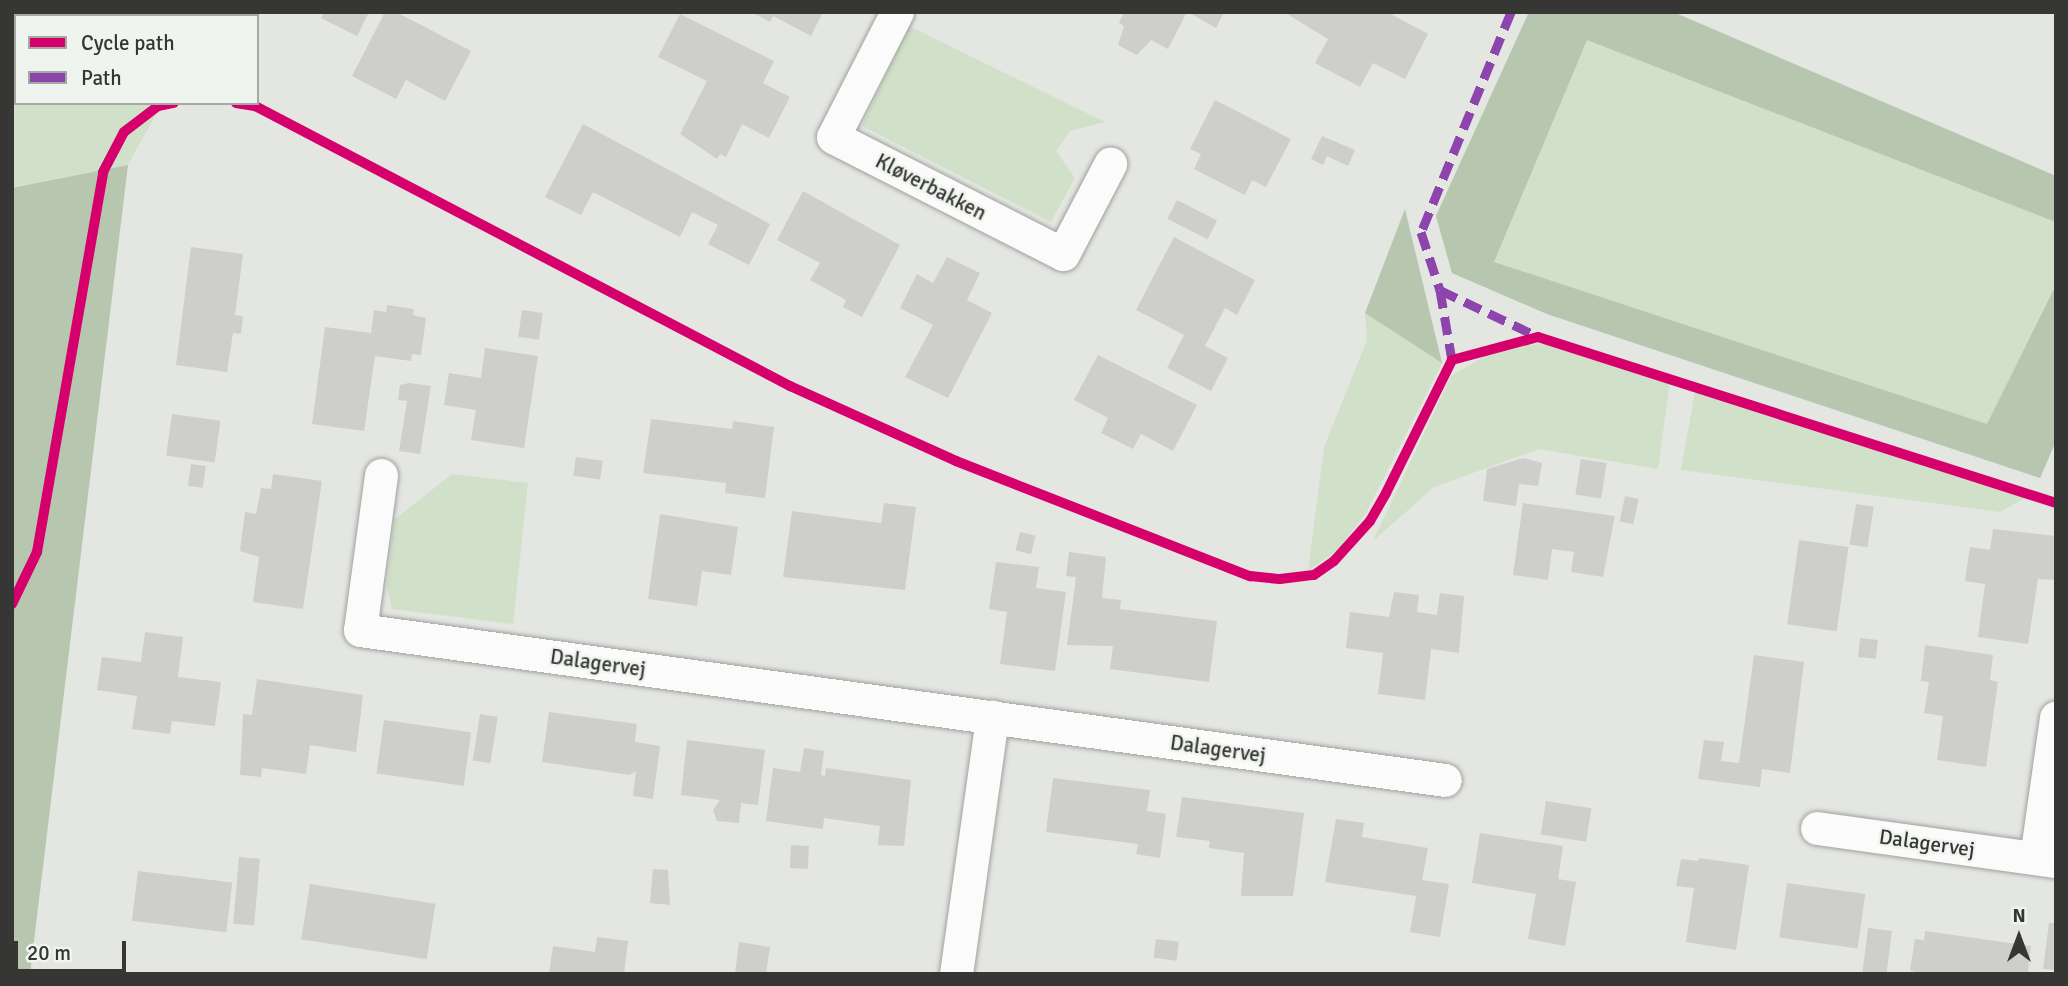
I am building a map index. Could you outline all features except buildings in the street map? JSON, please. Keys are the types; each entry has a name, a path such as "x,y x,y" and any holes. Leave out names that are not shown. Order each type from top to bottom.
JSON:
{"street":[{"name":"Kløverbakken","path":"897,12 834,137 1063,254 1110,164"},
{"name":"Dalagervej","path":"381,475 360,630 1445,780"},
{"path":"956,974 992,717"},
{"name":"Dalagervej","path":"1817,828 2046,860 2056,717"}],"green space":[{"path":"12,12 56,14 14,14 14,105 161,105 128,165 12,188"},
{"path":"1529,12 1673,12 2056,176 2056,441 2040,478 1547,314 1452,273 1436,216"},
{"path":"1529,12 1673,12 2056,176 2056,222 1587,40 1494,262 1987,424 2056,285 2056,441 2040,478 1547,314 1452,273 1436,216"},
{"path":"909,26 1105,122 1070,131 1056,151 1075,178 1051,222 862,126"},
{"path":"128,165 30,974 12,974 12,188"},
{"path":"1405,209 1442,363 1365,313"},
{"path":"1365,313 1442,363 1366,513 1338,550 1308,571 1324,447 1367,340"},
{"path":"1551,344 1670,381 1658,469 1539,449 1434,487 1373,541 1451,376 1487,355 1522,345"},
{"path":"1695,392 2031,495 2000,512 1681,470"},
{"path":"452,474 528,483 513,624 392,609 387,588 394,520"}],"marked path":[{"path":"1511,12 1421,232 1440,290 1537,336"},
{"path":"1440,290 1452,360 1449,366"}],"cycle path":[{"path":"12,604 37,552 103,172 124,132 158,106 163,105"},
{"path":"249,105 790,386 956,461 1250,576 1280,579 1314,575 1334,561 1370,521 1452,360 1538,337 2056,503"}]}
